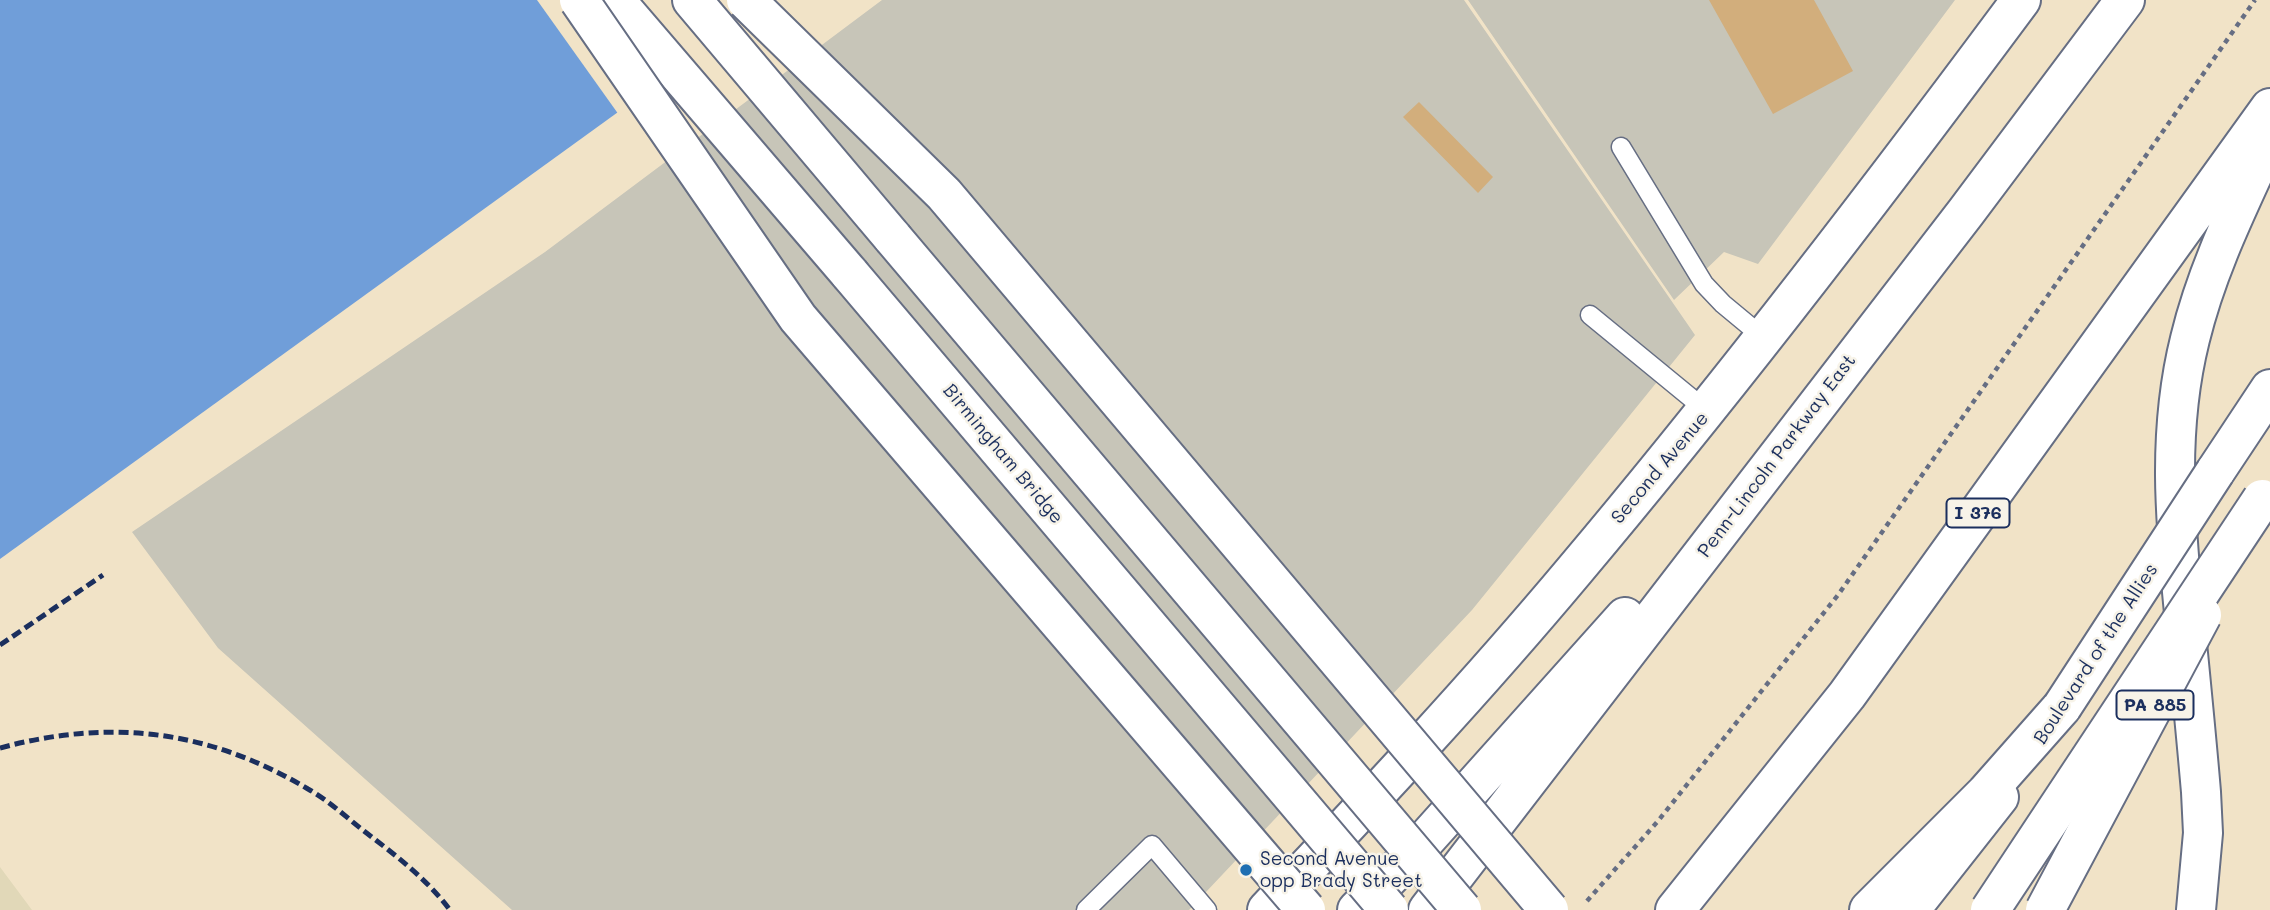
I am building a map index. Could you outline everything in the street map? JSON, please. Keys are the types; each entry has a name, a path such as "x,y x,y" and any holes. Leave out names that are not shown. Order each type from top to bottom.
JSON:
{"main road":[{"path":"579,0 798,318 1306,910"},
{"name":"Birmingham Bridge","path":"615,0 1388,910"},
{"path":"692,0 1462,910"},
{"path":"746,0 944,194 1549,910"},
{"name":"Second Avenue","path":"1267,910 1463,699 1707,411 2021,0"},
{"name":"Penn-Lincoln Parkway East","path":"1428,910 1974,202 2125,0"},
{"name":"I 376","path":"1675,910 1847,695 2270,108"},
{"path":"2196,910 2203,833 2174,511 2175,424 2180,383 2200,302 2236,209 2270,137"},
{"path":"1357,910 1485,774 1835,379"},
{"name":"Boulevard of the Allies","path":"1910,910 2007,787 2063,706 2270,389"},
{"path":"1990,910 2266,493"},
{"name":"PA 885","path":"2045,910 2266,493"},
{"path":"1869,910 1986,793 2063,706"}],"lane":[{"path":"1621,146 1704,284 1723,304 1764,338"},
{"path":"1590,315 1707,411"},
{"path":"1086,910 1152,845 1207,910"}],"path":[{"path":"1579,910 1658,821 1838,595 2255,0"}],"shaded area":[{"path":"882,0 1464,0 1695,335 1472,610 1189,910 512,910 218,648 132,532 545,252"},
{"path":"1468,0 1955,0 1758,264 1724,252 1674,300"},
{"path":"0,867 32,910 0,910"}],"water":[{"path":"0,0 773,0 0,559"}],"pier":[{"path":"537,0 777,0 619,115"}],"building":[{"path":"1709,0 1814,0 1853,71 1773,114"},
{"path":"1419,102 1493,177 1478,193 1403,117"}],"railway":[{"path":"0,645 103,575"},
{"path":"0,748 81,733 120,732 158,735 234,753 271,769 323,798 410,868 450,910"}],"place":[{"name":"Second Avenue opp Brady Street","path":"1246,870"}]}
